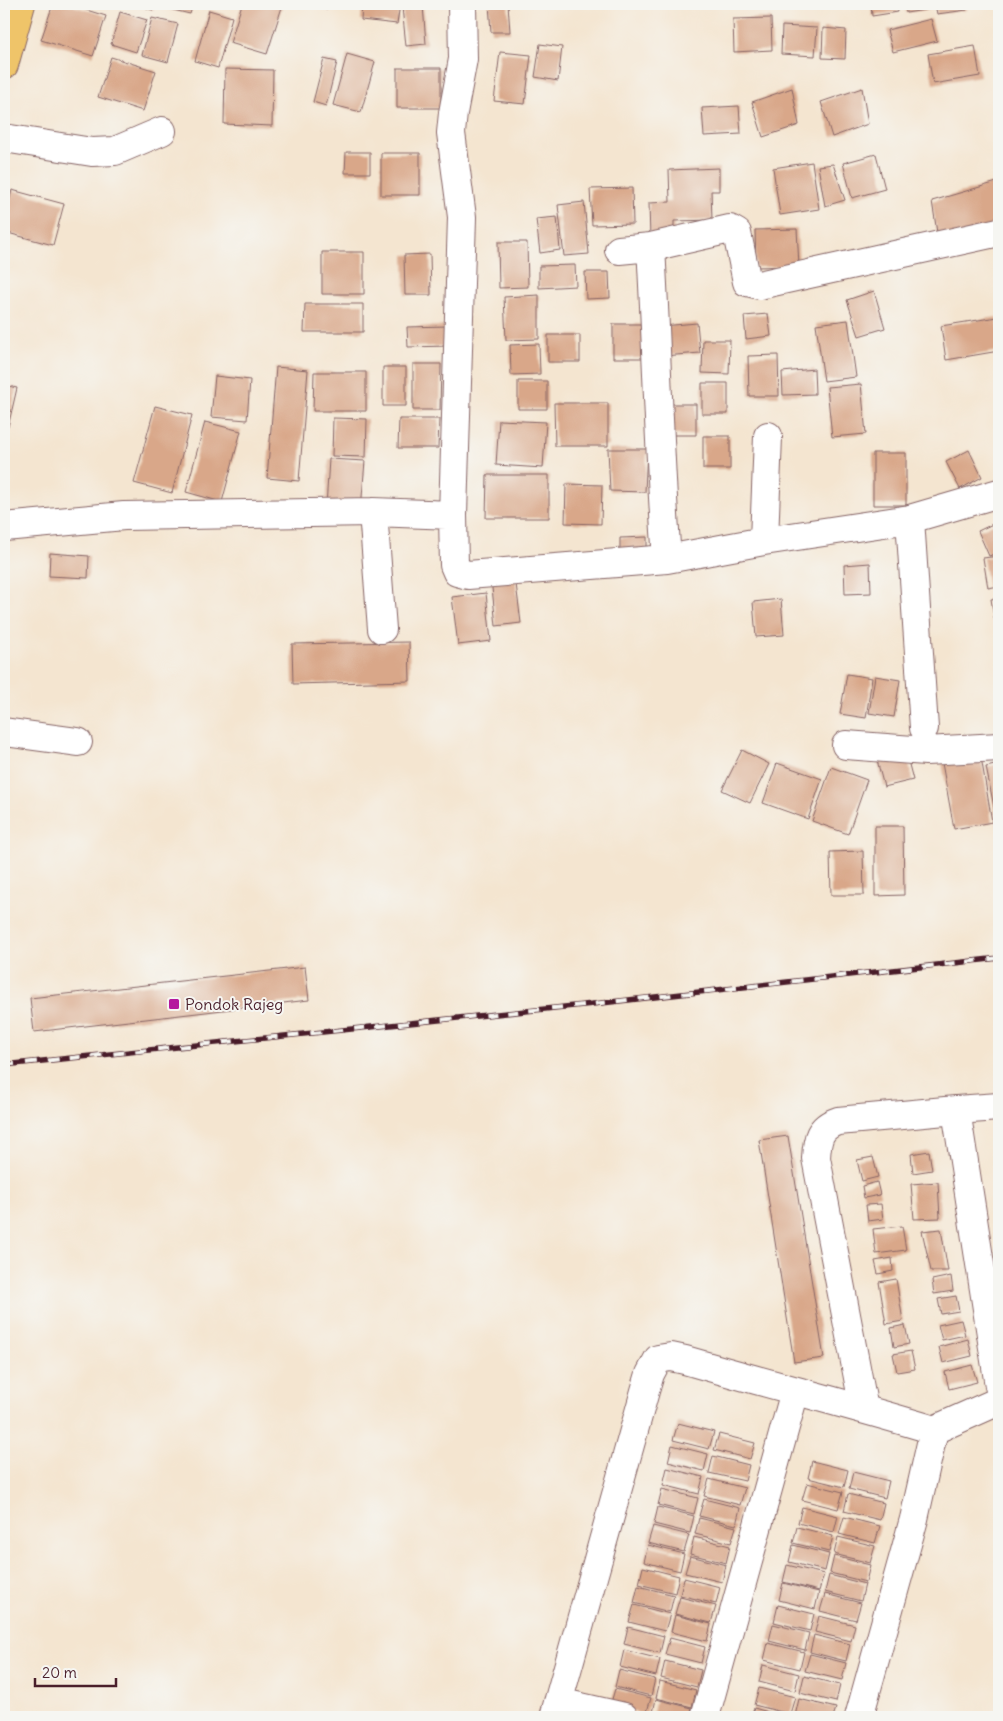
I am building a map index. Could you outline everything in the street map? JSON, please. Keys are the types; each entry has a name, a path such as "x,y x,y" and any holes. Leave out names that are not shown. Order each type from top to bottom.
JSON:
{"main road":[{"path":"4,65 21,4"}],"street":[{"path":"462,4 463,58 451,133 462,217 453,515 454,565 457,572 468,575 667,559 764,541 910,519 999,493"},
{"path":"4,138 92,152 115,151 162,131"},
{"path":"619,250 651,247 730,229 737,232 747,282 758,285 999,232"},
{"path":"651,247 658,371 662,497 667,559"},
{"path":"764,541 768,436"},
{"path":"4,527 124,516 373,512 453,515"},
{"path":"373,512 382,629"},
{"path":"910,519 924,728"},
{"path":"4,732 78,742"},
{"path":"846,745 926,751 999,747"},
{"path":"864,1409 816,1158 817,1143 822,1130 827,1124 838,1121 999,1107"},
{"path":"956,1110 999,1386"},
{"path":"624,1717 556,1710 645,1391 650,1374 658,1359 671,1357 685,1360 934,1430 999,1401"},
{"path":"705,1717 795,1392"},
{"path":"860,1717 914,1519 934,1430"}],"building":[{"path":"53,4 67,4 106,16 93,56 41,40"},
{"path":"135,4 155,4 153,10"},
{"path":"166,4 193,4 190,14 165,8"},
{"path":"242,4 283,4 267,54 230,43"},
{"path":"302,4 329,4 327,10"},
{"path":"362,4 400,4 397,24 361,20"},
{"path":"489,4 508,4 510,32 491,32"},
{"path":"871,4 897,4 898,12 872,16"},
{"path":"905,4 930,4 931,9 906,13"},
{"path":"935,4 966,4 967,10 937,14"},
{"path":"423,5 426,44 406,46 402,7"},
{"path":"209,10 232,17 218,68 195,61"},
{"path":"120,12 147,20 136,52 111,44"},
{"path":"152,18 178,24 168,62 142,55"},
{"path":"771,18 772,50 734,52 733,19"},
{"path":"931,19 937,41 893,52 887,30"},
{"path":"782,26 817,28 815,56 781,54"},
{"path":"823,28 846,30 845,59 822,58"},
{"path":"540,44 562,47 558,81 535,77"},
{"path":"975,46 980,76 933,84 928,54"},
{"path":"500,52 531,55 525,104 494,101"},
{"path":"347,54 375,62 361,112 333,105"},
{"path":"111,57 156,71 143,111 98,97"},
{"path":"324,59 337,62 326,106 313,102"},
{"path":"397,68 441,68 441,108 397,108"},
{"path":"225,69 273,70 272,126 224,124"},
{"path":"792,88 799,125 763,137 752,102"},
{"path":"862,88 868,124 832,137 821,102"},
{"path":"739,106 741,134 704,136 702,108"},
{"path":"346,152 370,152 370,173 345,173"},
{"path":"381,153 420,153 420,195 381,195"},
{"path":"876,154 885,189 852,198 843,163"},
{"path":"812,162 819,209 780,215 773,168"},
{"path":"833,164 845,200 825,206 818,166"},
{"path":"719,168 719,191 711,191 712,220 674,221 674,237 650,238 649,203 670,202 669,170"},
{"path":"997,182 999,226 939,245 932,201"},
{"path":"632,188 633,224 592,225 590,189"},
{"path":"12,190 64,204 53,245 4,232 4,221"},
{"path":"584,202 589,254 564,256 558,205"},
{"path":"557,217 560,250 540,253 536,219"},
{"path":"797,229 799,266 756,267 755,230"},
{"path":"498,242 527,242 528,287 499,288"},
{"path":"322,252 364,252 364,294 322,294"},
{"path":"430,254 431,295 405,295 404,255"},
{"path":"575,265 576,286 539,288 539,266"},
{"path":"585,272 609,272 610,298 586,299"},
{"path":"874,291 885,328 859,336 847,300"},
{"path":"539,295 539,339 506,340 504,297"},
{"path":"305,304 363,304 363,332 304,332"},
{"path":"768,314 771,336 746,339 744,316"},
{"path":"997,317 999,351 946,360 941,326"},
{"path":"848,320 856,377 824,381 816,324"},
{"path":"697,323 700,353 664,356 662,326"},
{"path":"613,324 644,324 644,358 613,358"},
{"path":"448,326 448,346 408,347 407,327"},
{"path":"548,335 580,335 580,362 548,362"},
{"path":"703,340 730,340 729,374 702,373"},
{"path":"539,344 540,374 511,375 510,345"},
{"path":"778,355 779,396 749,396 748,356"},
{"path":"413,364 441,364 440,410 413,410"},
{"path":"276,367 308,370 299,481 267,478"},
{"path":"383,367 406,367 406,406 383,406"},
{"path":"814,369 815,394 783,395 782,372"},
{"path":"314,372 366,372 366,411 313,411"},
{"path":"215,376 250,380 247,420 211,417"},
{"path":"518,381 547,381 547,409 518,409"},
{"path":"702,383 728,383 728,414 702,414"},
{"path":"861,384 866,434 832,437 827,387"},
{"path":"4,385 17,388 8,427 4,426"},
{"path":"554,403 608,403 608,446 555,446"},
{"path":"664,404 696,404 696,435 664,435"},
{"path":"155,406 192,415 172,493 134,483"},
{"path":"333,418 367,419 366,457 332,456"},
{"path":"399,419 439,419 438,448 398,448"},
{"path":"499,420 546,422 543,468 496,465"},
{"path":"205,422 241,431 222,502 186,492"},
{"path":"703,436 730,436 730,469 703,469"},
{"path":"608,449 647,449 645,492 610,491"},
{"path":"969,450 982,477 960,489 946,462"},
{"path":"873,453 906,453 906,505 873,505"},
{"path":"329,459 365,461 361,509 326,507"},
{"path":"487,475 549,475 549,518 486,518"},
{"path":"566,484 602,485 601,524 565,523"},
{"path":"999,521 999,552 989,556 978,531"},
{"path":"647,537 647,554 620,555 620,538"},
{"path":"50,553 89,556 88,578 49,576"},
{"path":"999,556 999,586 988,588 983,558"},
{"path":"870,563 871,593 845,594 844,565"},
{"path":"515,576 521,623 496,626 491,578"},
{"path":"486,593 491,641 458,645 452,597"},
{"path":"999,598 999,628 996,629 991,599"},
{"path":"781,599 784,635 756,637 753,602"},
{"path":"409,642 410,681 293,684 292,644"},
{"path":"847,674 872,678 866,718 840,714"},
{"path":"875,676 900,680 894,717 869,713"},
{"path":"742,750 769,764 750,803 722,790"},
{"path":"906,753 913,780 884,787 877,760"},
{"path":"981,757 992,822 954,829 942,763"},
{"path":"777,763 822,779 808,819 763,803"},
{"path":"999,764 999,827 998,827 986,767"},
{"path":"831,767 867,780 848,834 812,821"},
{"path":"875,826 903,826 904,895 875,896"},
{"path":"863,851 864,895 831,895 830,852"},
{"path":"305,967 309,1000 34,1032 30,998"},
{"path":"788,1136 824,1358 794,1362 759,1140"},
{"path":"929,1151 932,1170 913,1173 911,1154"},
{"path":"873,1157 878,1177 862,1181 857,1160"},
{"path":"877,1182 880,1195 864,1198 862,1186"},
{"path":"938,1182 940,1218 914,1219 911,1184"},
{"path":"881,1204 883,1219 868,1221 866,1205"},
{"path":"902,1226 906,1250 876,1254 873,1229"},
{"path":"941,1229 948,1271 931,1271 922,1231"},
{"path":"892,1258 893,1271 878,1274 875,1261"},
{"path":"951,1276 953,1291 934,1294 932,1280"},
{"path":"896,1279 903,1321 886,1324 879,1282"},
{"path":"956,1296 959,1311 941,1314 938,1299"},
{"path":"961,1320 965,1335 942,1340 938,1325"},
{"path":"905,1325 909,1344 894,1347 891,1328"},
{"path":"968,1339 972,1356 943,1363 939,1347"},
{"path":"911,1351 915,1369 897,1372 893,1354"},
{"path":"972,1365 977,1382 949,1389 945,1372"},
{"path":"678,1423 714,1432 709,1449 673,1440"},
{"path":"719,1434 755,1443 750,1459 714,1450"},
{"path":"672,1445 708,1454 704,1471 668,1462"},
{"path":"713,1456 749,1465 745,1481 709,1473"},
{"path":"812,1461 848,1470 844,1487 808,1478"},
{"path":"667,1468 703,1477 699,1494 663,1485"},
{"path":"853,1472 889,1481 885,1498 849,1489"},
{"path":"709,1479 745,1488 740,1505 704,1496"},
{"path":"807,1483 843,1492 838,1509 802,1500"},
{"path":"662,1489 698,1498 694,1514 658,1505"},
{"path":"848,1494 884,1503 880,1520 844,1511"},
{"path":"704,1499 740,1508 736,1525 699,1516"},
{"path":"658,1507 694,1516 690,1533 654,1524"},
{"path":"802,1507 838,1516 834,1532 798,1523"},
{"path":"844,1517 880,1526 875,1543 839,1534"},
{"path":"699,1518 736,1527 731,1543 695,1534"},
{"path":"653,1526 689,1535 684,1552 648,1543"},
{"path":"797,1527 833,1536 829,1552 793,1543"},
{"path":"694,1537 730,1546 726,1563 690,1554"},
{"path":"838,1537 875,1546 870,1563 834,1554"},
{"path":"648,1545 684,1554 680,1571 644,1562"},
{"path":"793,1545 829,1554 825,1571 789,1562"},
{"path":"690,1556 726,1565 722,1582 685,1573"},
{"path":"834,1556 870,1565 866,1582 830,1573"},
{"path":"787,1565 824,1574 819,1591 783,1582"},
{"path":"643,1567 679,1576 675,1593 639,1584"},
{"path":"829,1575 865,1584 861,1601 825,1592"},
{"path":"684,1578 720,1587 716,1604 680,1595"},
{"path":"783,1583 819,1592 815,1609 779,1600"},
{"path":"638,1586 674,1595 670,1612 634,1603"},
{"path":"825,1594 861,1603 856,1620 820,1611"},
{"path":"680,1597 716,1606 711,1623 675,1614"},
{"path":"634,1605 670,1614 665,1631 629,1622"},
{"path":"778,1605 814,1614 810,1631 774,1622"},
{"path":"675,1615 711,1624 707,1641 671,1632"},
{"path":"819,1616 855,1625 851,1641 815,1632"},
{"path":"773,1624 809,1633 805,1650 769,1641"},
{"path":"628,1627 664,1636 660,1653 624,1644"},
{"path":"814,1635 850,1644 846,1661 810,1652"},
{"path":"670,1638 705,1647 701,1663 665,1654"},
{"path":"768,1643 804,1652 800,1669 764,1660"},
{"path":"624,1650 660,1659 656,1676 620,1667"},
{"path":"810,1654 846,1663 842,1680 805,1671"},
{"path":"665,1661 701,1670 697,1687 661,1678"},
{"path":"763,1665 799,1674 795,1691 759,1682"},
{"path":"619,1670 655,1679 651,1696 615,1687"},
{"path":"804,1676 840,1685 836,1702 800,1693"},
{"path":"660,1681 696,1690 692,1707 656,1698"},
{"path":"759,1688 795,1697 790,1714 754,1705"},
{"path":"615,1689 651,1698 646,1715 610,1706"},
{"path":"656,1699 692,1708 689,1717 652,1717"},
{"path":"799,1699 836,1708 833,1717 795,1716"},
{"path":"754,1708 786,1717 751,1717"}],"railway":[{"path":"4,1065 593,1004 999,958"}],"place":[{"name":"Pondok Rajeg","path":"174,1004"}]}
